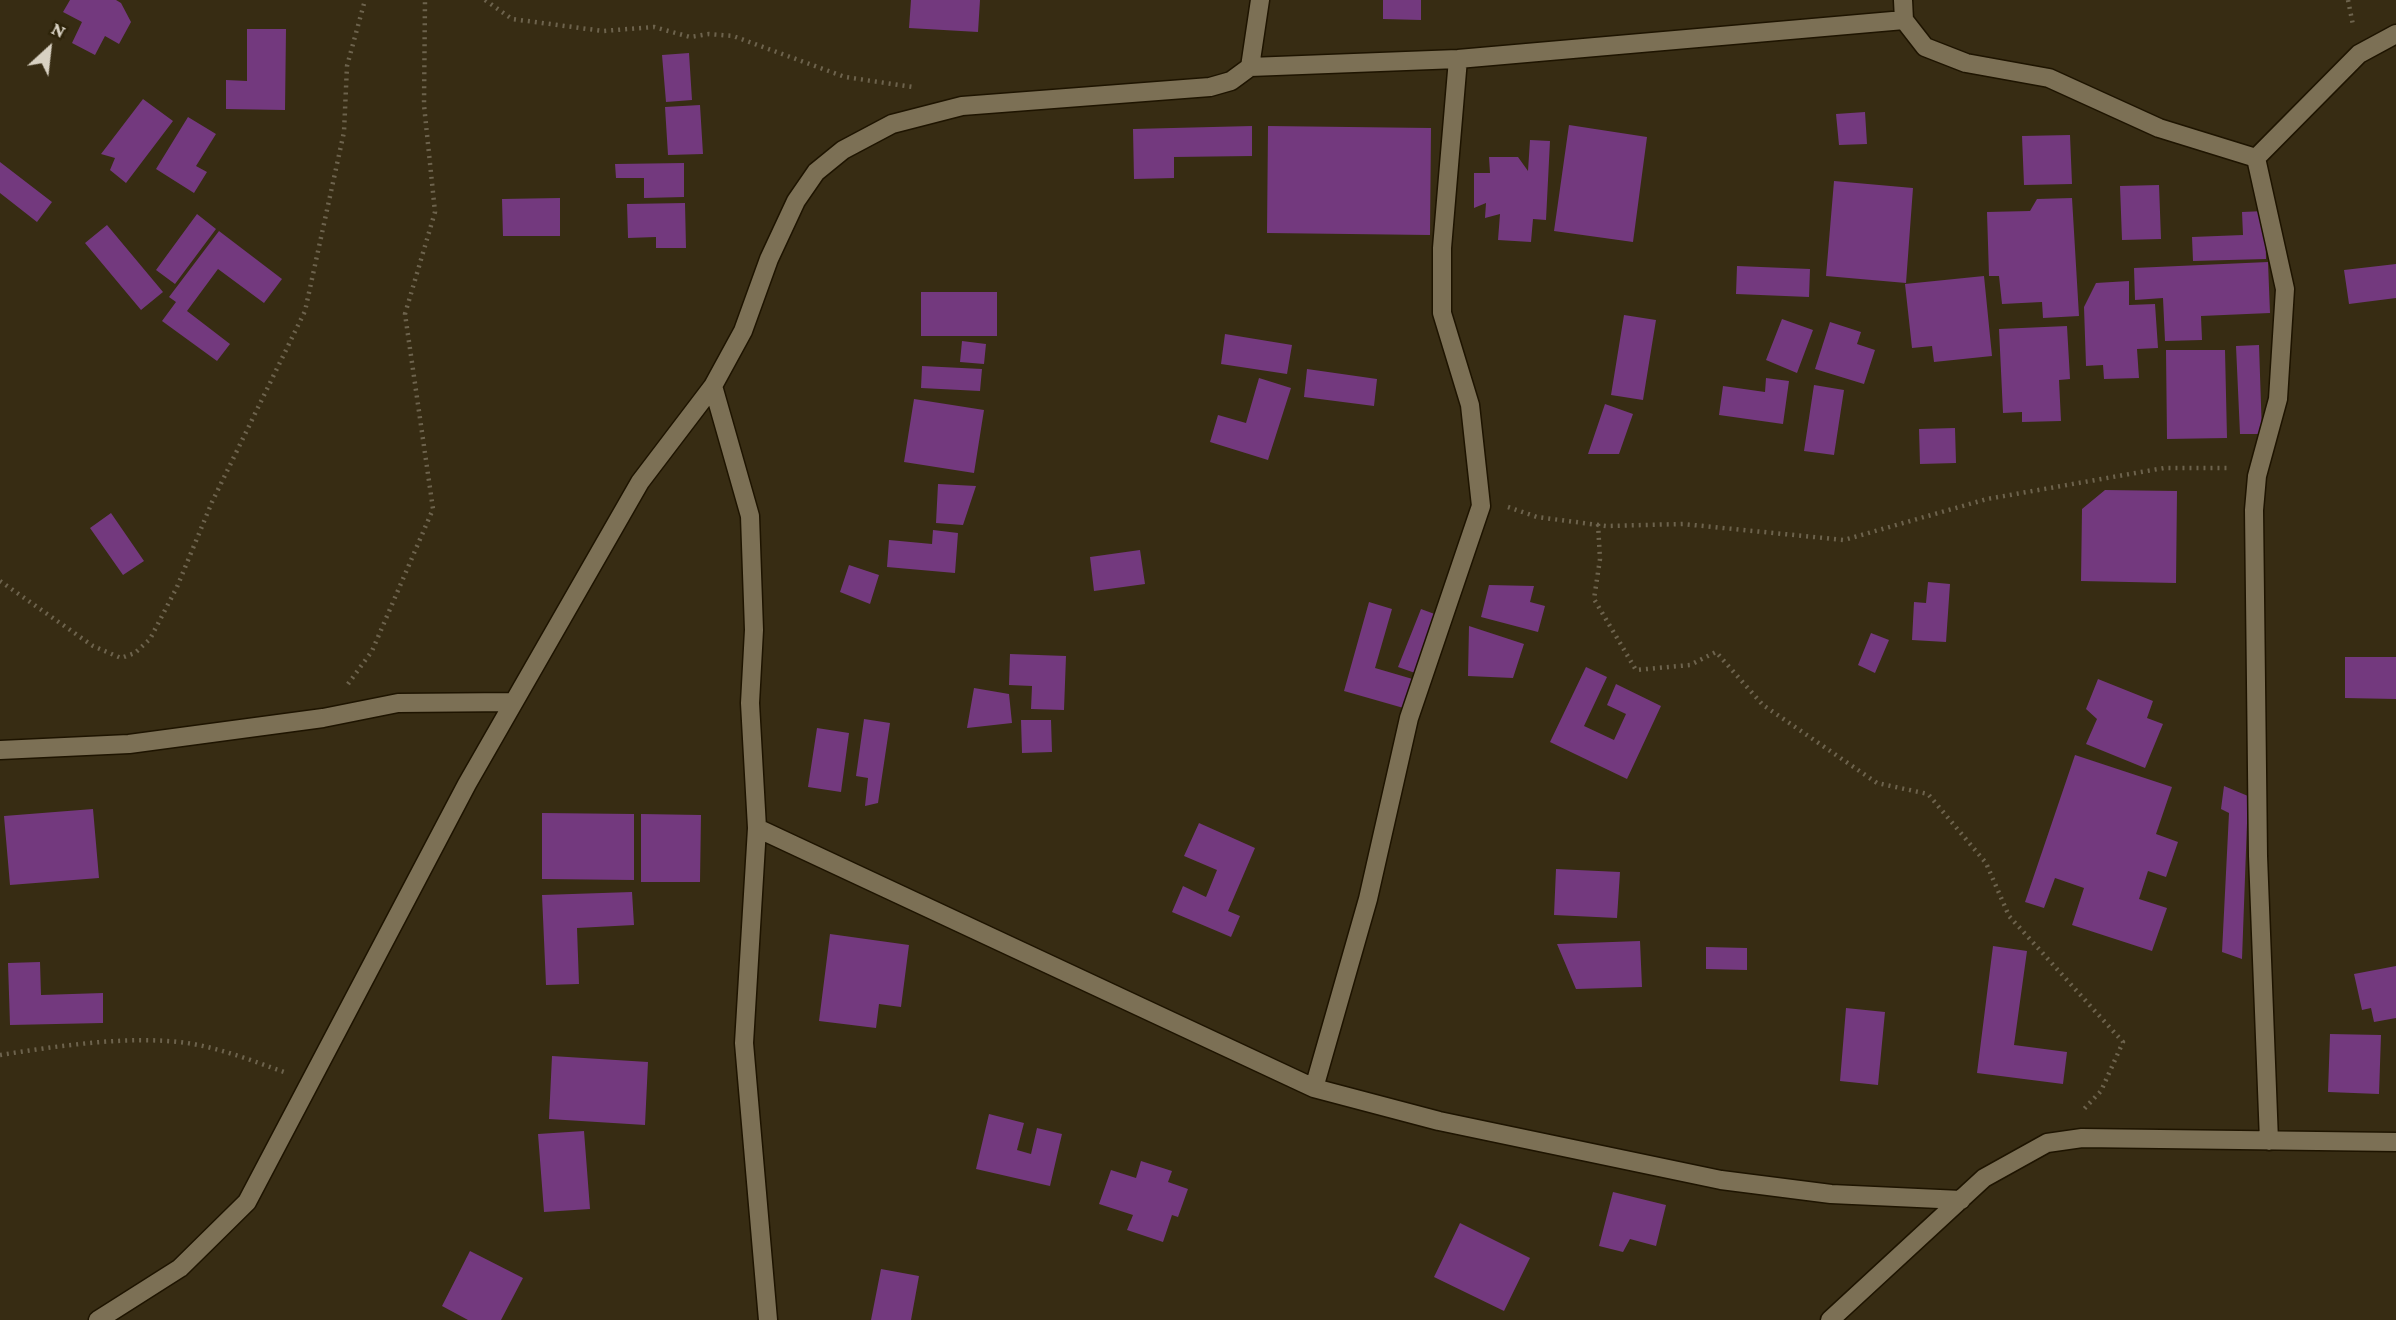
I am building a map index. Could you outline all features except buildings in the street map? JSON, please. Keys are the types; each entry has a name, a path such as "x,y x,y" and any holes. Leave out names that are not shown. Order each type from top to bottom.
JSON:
{"street":[{"path":"1250,67 1261,0"},
{"path":"1903,0 1904,20 1925,47 1966,63 2049,78 2159,128 2256,158"},
{"path":"98,1320 180,1268 247,1202 467,784 640,482 713,386 743,331 769,259 796,201 816,172 843,150 892,124 962,106 1210,87 1231,81 1250,67 1458,59 1904,20"},
{"path":"2256,158 2360,54 2396,34"},
{"path":"1314,1088 1368,899 1409,718 1481,506 1470,405 1442,313 1442,247 1458,59"},
{"path":"2256,158 2285,289 2278,399 2260,467 2254,510 2258,815 2269,1141"},
{"path":"713,386 750,516 754,631 750,703 757,828 744,1043 768,1320"},
{"path":"0,750 129,744 323,718 398,703 514,702"},
{"path":"757,828 1314,1088 1439,1121 1721,1180 1830,1194 1961,1200"},
{"path":"1830,1320 1984,1178 2047,1143 2082,1138 2396,1142"}],"path":[{"path":"0,581 93,646 121,658 135,653 150,639 177,587 212,502 305,311 344,132 347,66 365,0"},
{"path":"323,718 372,651 433,509 405,314 435,212 424,105 425,0"},
{"path":"485,0 512,19 603,31 654,27 690,37 709,34 733,36 831,73 937,94 962,106"},
{"path":"1480,498 1537,517 1598,524 1683,524 1844,540 1987,499 2150,470 2260,467"},
{"path":"1598,524 1600,559 1594,598 1636,670 1690,665 1716,652 1763,705 1877,783 1928,793 1986,863 2009,916 2123,1042 2101,1091 2047,1143"},
{"path":"0,1055 112,1042 186,1043 234,1054 310,1081"}]}
